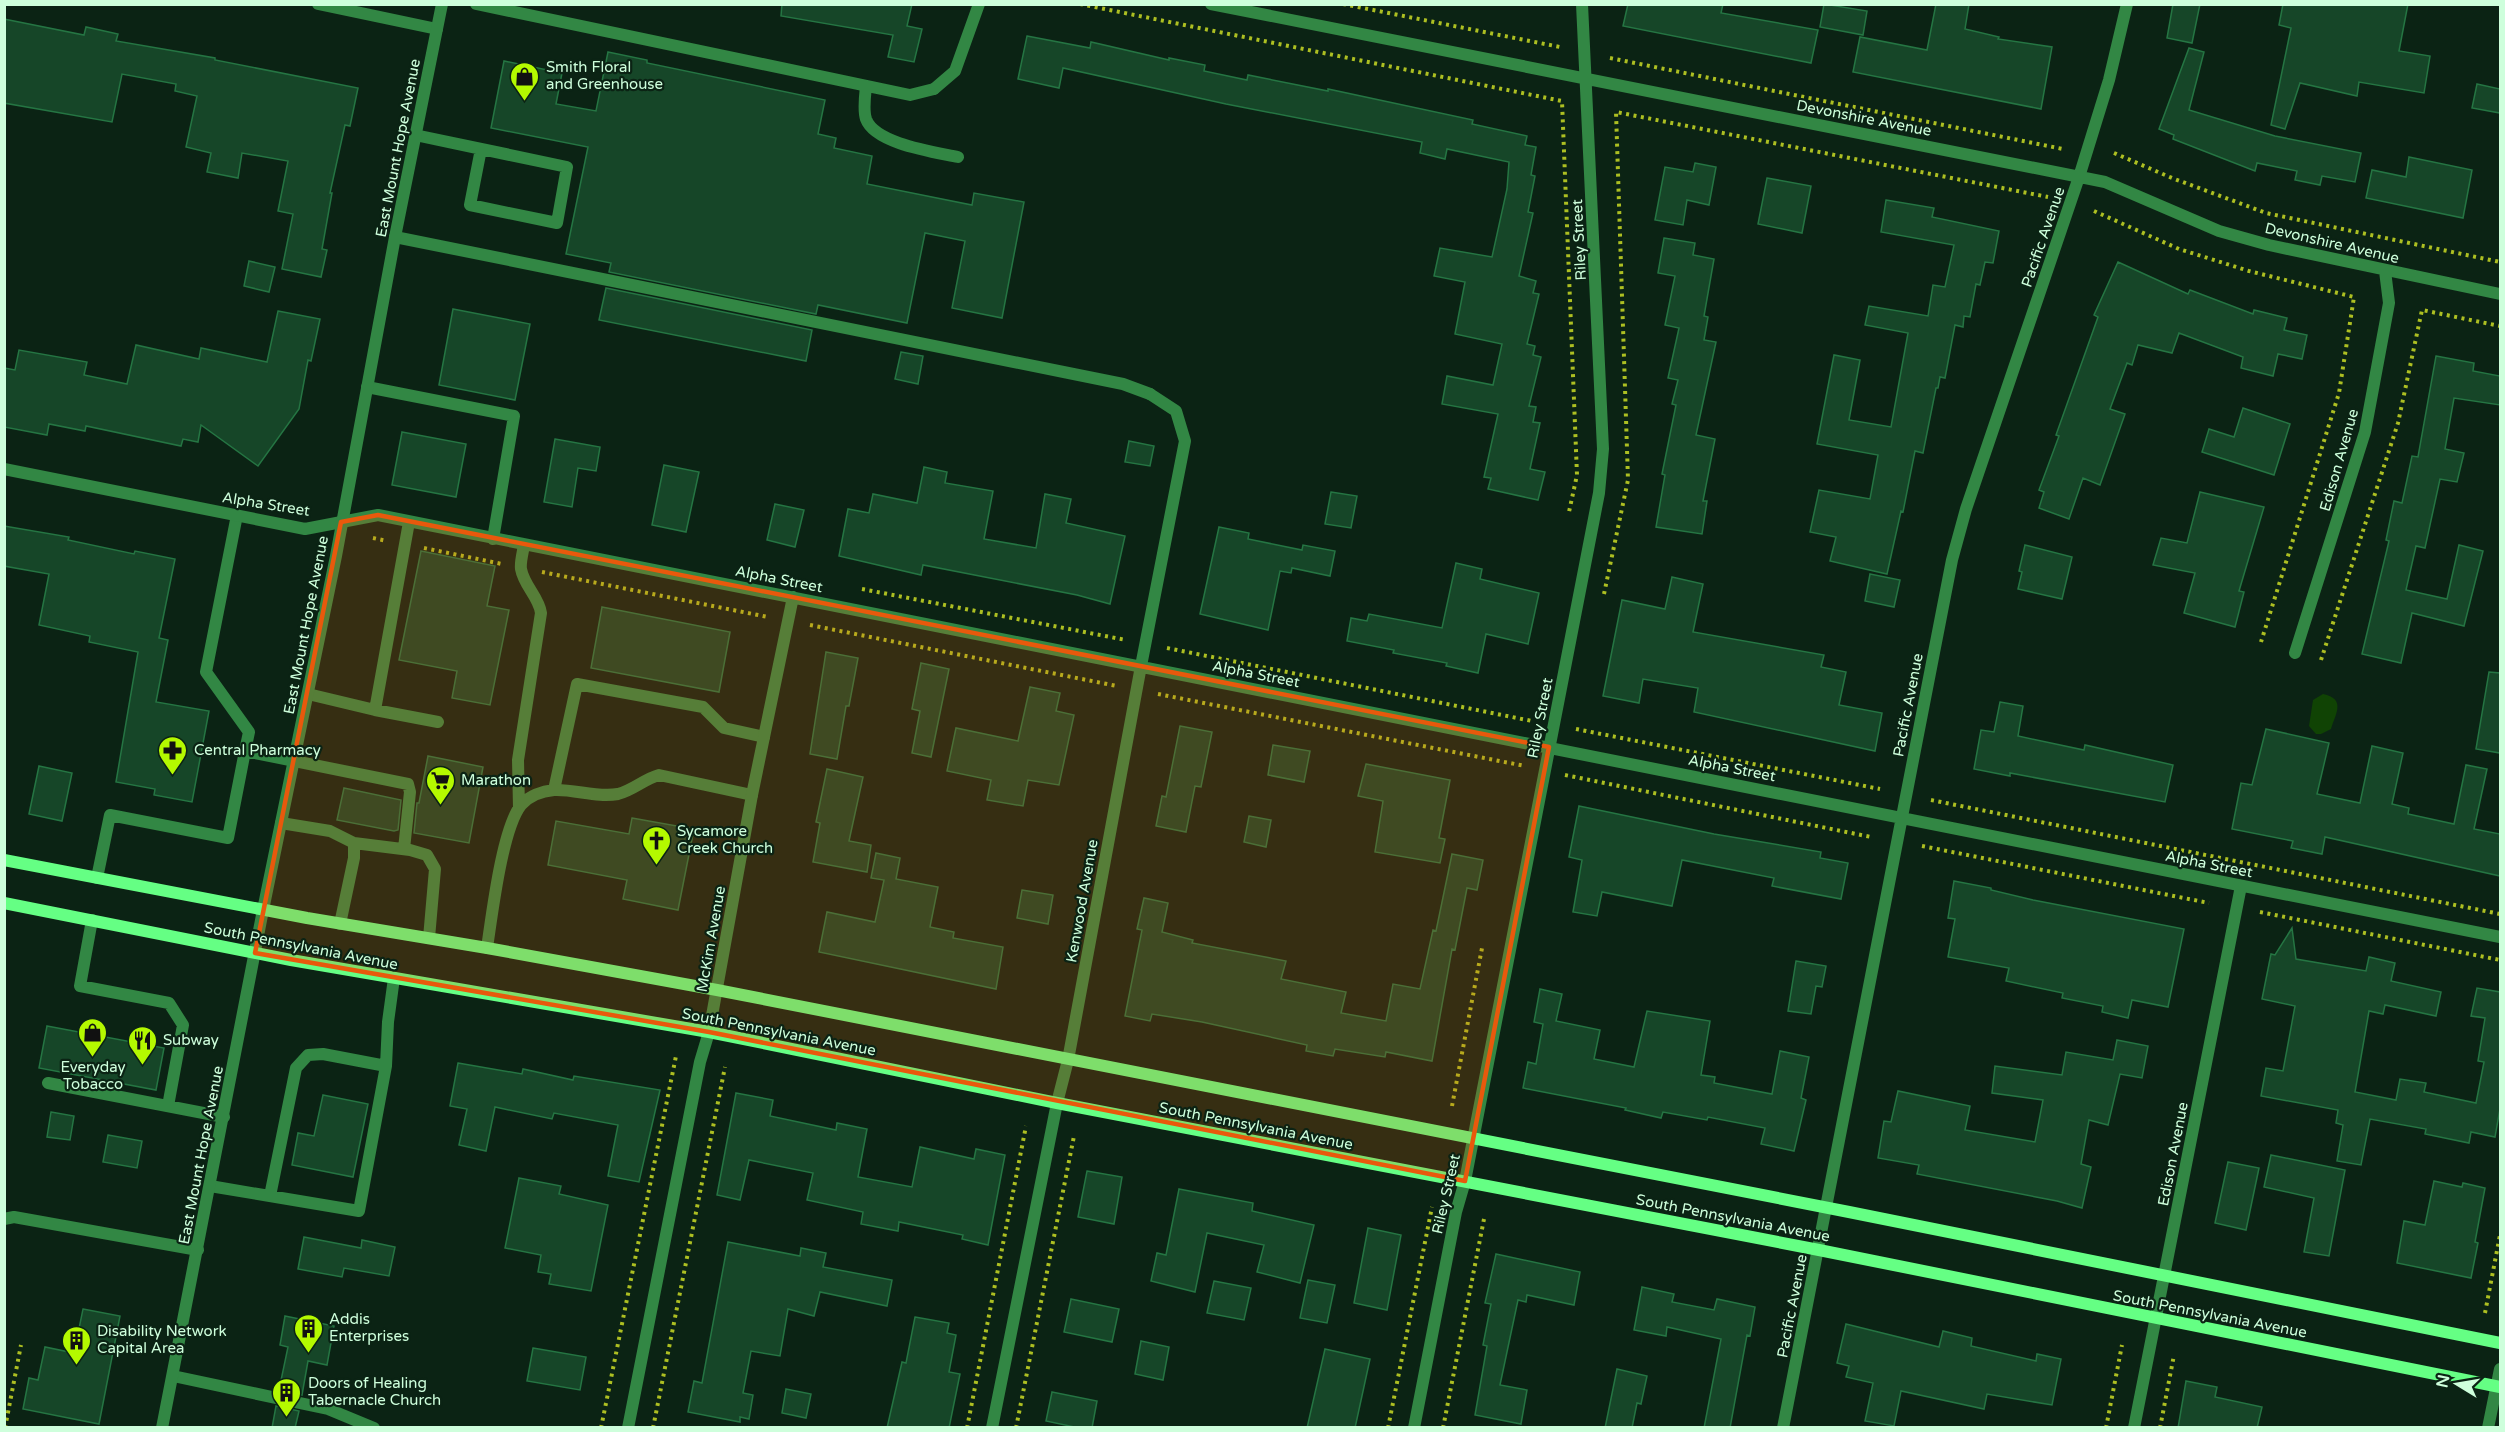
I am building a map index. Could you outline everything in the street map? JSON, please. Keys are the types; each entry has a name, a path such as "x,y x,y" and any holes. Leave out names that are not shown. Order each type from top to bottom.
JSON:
{"main road":[{"name":"South Pennsylvania Avenue","path":"4,860 263,910 717,990 2500,1343"},
{"name":"South Pennsylvania Avenue","path":"4,903 255,953 708,1032 1057,1103 1819,1250 2499,1387"}],"street":[{"path":"318,4 437,29"},
{"name":"East Mount Hope Avenue","path":"162,1428 263,910 342,522 441,4"},
{"path":"476,4 910,95 934,89 955,71 978,4"},
{"name":"Devonshire Avenue","path":"1211,4 2105,182 2219,231 2269,245 2500,294"},
{"name":"Riley Street","path":"1414,1428 1456,1212 1465,1181 1599,493 1604,449 1582,4"},
{"name":"Pacific Avenue","path":"1783,1428 1952,560 1966,509 2079,177 2109,80 2127,4"},
{"path":"866,86 865,118 875,129 902,144 958,157"},
{"path":"415,135 567,167 556,223 470,205 481,149"},
{"name":"Kenwood Avenue","path":"395,237 1123,384 1150,394 1176,411 1185,441 1068,1060 1057,1103 992,1428"},
{"name":"Edison Avenue","path":"2295,653 2365,432 2389,303 2385,271"},
{"path":"367,387 514,416 493,539"},
{"name":"Alpha Street","path":"4,469 305,529 378,515 2500,937"},
{"path":"96,878 110,815 228,838 249,732 206,672 237,515"},
{"path":"375,711 409,522"},
{"path":"519,808 518,760 541,613 540,603 529,589 521,568 524,545"},
{"name":"McKim Avenue","path":"628,1428 717,990 752,795 793,597"},
{"path":"554,790 577,684 703,707 724,729 764,737"},
{"path":"308,694 375,711 438,722"},
{"path":"245,752 408,784 410,792 404,849"},
{"path":"487,948 507,839 519,808 526,799 554,790 615,794 628,791 647,778 659,775 752,795"},
{"path":"281,824 330,831 354,843 404,849 427,855 435,869 429,938"},
{"path":"340,924 354,858 354,843"},
{"name":"Edison Avenue","path":"2134,1428 2241,886"},
{"path":"92,920 80,986 169,1004 183,1025 168,1106"},
{"path":"210,1186 359,1211 386,1066 387,1022 394,978"},
{"path":"270,1196 296,1068 308,1056 323,1054 386,1066"},
{"path":"48,1083 224,1117"},
{"path":"4,1219 14,1217 198,1250"},
{"path":"2488,1428 2499,1387 2500,1369"},
{"path":"173,1376 328,1409 374,1428"}],"path":[{"path":"1080,4 1562,101 1577,475 1569,512"},
{"path":"1343,4 1560,47"},
{"path":"1610,58 2063,148"},
{"path":"1604,594 1628,480 1616,112 2048,197"},
{"path":"2114,153 2172,178 2266,213 2500,262"},
{"path":"2094,211 2179,249 2249,271 2354,297 2339,393 2261,642"},
{"path":"2321,660 2398,423 2422,310 2500,326"},
{"path":"373,538 768,617"},
{"path":"810,625 1118,687"},
{"path":"1167,648 1532,721"},
{"path":"1158,694 1525,766"},
{"path":"1576,729 1880,789"},
{"path":"1565,775 1871,837"},
{"path":"1931,801 2500,914"},
{"path":"1922,846 2209,903"},
{"path":"2260,912 2500,960"},
{"path":"1452,1106 1482,948"},
{"path":"602,1428 676,1056"},
{"path":"654,1428 725,1067"},
{"path":"967,1428 1026,1126"},
{"path":"1016,1428 1074,1136"},
{"path":"1388,1428 1432,1207"},
{"path":"1443,1428 1484,1220"},
{"path":"2485,1313 2500,1235"},
{"path":"5,1428 21,1345"},
{"path":"2106,1428 2122,1345"},
{"path":"2160,1428 2174,1355"}],"highlighted area":[{"path":"378,515 1549,747 1465,1181 709,1032 255,953 341,522"}],"shaded area":[{"path":"2323,694 2335,699 2338,707 2331,729 2316,734 2309,726 2313,700"}],"building":[{"path":"782,4 912,4 907,26 922,29 914,62 888,57 893,35 781,16"},
{"path":"1628,4 1723,4 1721,13 1818,30 1811,63 1623,26"},
{"path":"1824,4 1867,11 1863,35 1820,27"},
{"path":"1936,4 1969,4 1965,29 1999,37 1998,39 2052,47 2041,109 1853,72 1860,37 1927,50"},
{"path":"2173,4 2200,4 2192,43 2167,38"},
{"path":"2283,4 2408,4 2399,51 2430,56 2424,93 2359,82 2357,96 2300,83 2285,129 2271,125 2291,28 2279,25"},
{"path":"4,19 84,35 86,27 118,34 116,41 215,58 215,60 358,88 350,126 345,125 330,193 332,193 322,249 327,250 321,277 282,269 293,214 278,211 288,161 242,153 238,178 207,172 211,153 186,147 197,96 175,91 176,84 122,74 112,122 4,103"},
{"path":"1027,36 1090,48 1091,42 1169,60 1169,58 1205,65 1204,71 1247,80 1248,75 1328,91 1328,89 1473,120 1472,124 1527,136 1525,145 1536,147 1531,175 1535,176 1528,212 1533,213 1519,276 1536,281 1533,293 1539,294 1527,344 1535,346 1533,355 1541,357 1529,406 1536,407 1533,422 1540,423 1530,469 1545,472 1538,500 1488,489 1491,478 1484,477 1498,414 1442,404 1447,376 1493,385 1502,344 1455,334 1465,282 1434,276 1440,248 1492,257 1507,189 1509,162 1447,149 1445,159 1420,153 1422,142 1226,104 1063,68 1059,88 1018,79"},
{"path":"2189,48 2204,52 2189,110 2275,136 2361,153 2355,182 2322,176 2320,185 2295,180 2297,171 2257,163 2255,171 2173,139 2174,135 2159,129"},
{"path":"608,52 647,60 647,63 825,100 818,134 836,138 834,148 872,156 867,184 972,205 974,193 1024,202 1002,318 952,308 965,241 925,233 907,323 818,305 816,314 609,272 611,263 566,254 588,147 491,128 504,61 562,73 556,104 596,111"},
{"path":"2477,84 2500,89 2500,113 2472,108"},
{"path":"2409,157 2472,170 2463,218 2366,198 2372,170 2406,177"},
{"path":"1695,163 1716,167 1709,205 1687,200 1683,225 1655,220 1665,167 1693,172"},
{"path":"1767,178 1811,186 1802,233 1758,224"},
{"path":"1886,200 1934,208 1932,217 1999,231 1993,263 1985,262 1980,285 1976,284 1970,317 1964,316 1963,327 1955,325 1945,378 1940,377 1938,388 1936,388 1923,453 1915,451 1903,512 1901,511 1887,574 1830,561 1836,537 1810,532 1819,490 1870,499 1878,455 1817,444 1834,355 1860,360 1849,420 1891,427 1908,333 1865,325 1869,306 1928,316 1933,285 1945,287 1954,245 1881,232"},
{"path":"1664,238 1695,243 1693,255 1714,259 1704,316 1708,317 1704,340 1716,342 1696,435 1715,439 1703,501 1707,501 1702,534 1656,527 1665,475 1662,474 1676,405 1672,404 1678,380 1668,378 1679,328 1665,325 1675,276 1658,273"},
{"path":"249,261 275,267 269,292 244,286"},
{"path":"2118,262 2188,294 2190,290 2253,314 2254,310 2287,318 2284,330 2307,335 2302,359 2278,354 2273,376 2241,368 2243,357 2179,333 2172,353 2138,345 2132,365 2127,363 2110,409 2125,414 2100,485 2083,478 2069,519 2039,508 2044,492 2039,490 2098,317 2094,315"},
{"path":"606,288 812,330 806,361 599,320"},
{"path":"453,309 530,324 515,400 439,385"},
{"path":"278,311 320,319 311,361 308,360 299,409 258,466 201,425 198,442 183,439 181,446 86,426 85,431 49,424 47,435 4,427 4,368 15,370 19,350 87,362 84,375 127,384 136,345 199,359 201,348 267,362"},
{"path":"901,352 923,356 918,384 895,379"},
{"path":"2436,356 2474,363 2473,371 2500,376 2500,405 2454,398 2445,449 2464,453 2457,482 2440,479 2425,548 2416,546 2406,590 2447,599 2459,545 2483,551 2464,626 2412,613 2401,663 2362,654 2389,541 2386,540 2394,501 2402,503 2412,456 2418,457"},
{"path":"2243,408 2290,424 2274,475 2202,452 2209,429 2234,437"},
{"path":"402,432 466,444 456,497 392,485"},
{"path":"555,439 600,447 596,471 578,468 572,507 544,502"},
{"path":"1129,441 1154,446 1150,466 1125,462"},
{"path":"664,465 699,472 686,532 652,525"},
{"path":"924,467 947,472 945,483 993,491 984,539 1036,548 1045,494 1071,499 1066,523 1125,536 1110,604 1077,595 923,565 921,575 839,556 848,509 869,513 873,494 917,503"},
{"path":"1331,492 1357,496 1351,528 1325,524"},
{"path":"2200,492 2264,507 2239,591 2244,592 2235,627 2184,613 2195,573 2153,565 2161,538 2187,543"},
{"path":"775,504 804,510 795,547 767,540"},
{"path":"4,526 69,537 68,540 134,554 135,551 175,559 159,638 168,640 156,702 209,711 192,802 154,795 155,789 116,782 138,652 89,642 90,636 39,625 49,574 4,566"},
{"path":"1219,527 1249,533 1248,539 1302,550 1303,545 1335,551 1330,576 1292,568 1291,573 1280,571 1268,630 1200,614"},
{"path":"2025,545 2072,557 2062,599 2018,589 2022,572 2019,571"},
{"path":"421,551 495,566 487,606 509,610 490,705 452,698 457,671 399,660"},
{"path":"1456,563 1482,569 1480,579 1539,593 1528,644 1486,634 1478,673 1446,666 1447,663 1393,653 1394,650 1347,641 1351,618 1367,621 1369,614 1442,628"},
{"path":"1870,574 1900,580 1894,607 1865,601"},
{"path":"1672,577 1703,584 1693,632 1824,655 1821,667 1846,672 1839,705 1882,713 1875,751 1694,712 1698,688 1643,679 1639,703 1603,696 1622,600 1665,609"},
{"path":"602,607 730,632 719,692 591,668"},
{"path":"826,652 858,658 849,706 846,706 837,759 810,754"},
{"path":"921,663 949,669 931,757 912,753 920,711 912,709"},
{"path":"2489,672 2500,673 2500,753 2476,749"},
{"path":"1030,687 1060,693 1056,711 1074,715 1059,785 1028,780 1023,806 987,800 991,780 947,771 956,728 1018,741"},
{"path":"2000,702 2023,706 2018,736 2084,750 2085,745 2173,765 2165,802 2010,773 2010,776 1974,769 1981,730 1994,732"},
{"path":"1180,726 1212,732 1201,787 1195,786 1186,832 1156,826 1162,796 1166,797"},
{"path":"2266,729 2329,743 2317,794 2360,803 2372,746 2403,753 2392,804 2409,808 2408,814 2454,824 2466,765 2487,769 2474,829 2500,834 2500,876 2325,837 2322,854 2291,848 2293,841 2232,829 2241,783 2252,785"},
{"path":"1273,745 1310,751 1304,782 1268,775"},
{"path":"428,756 483,767 469,843 414,833 417,803 419,803"},
{"path":"1366,764 1450,780 1439,838 1445,839 1440,863 1375,852 1383,801 1358,796"},
{"path":"39,766 72,773 62,821 29,814"},
{"path":"827,769 863,777 849,841 871,845 867,872 813,862 820,823 816,822"},
{"path":"344,788 401,800 398,830 337,820"},
{"path":"1579,806 1714,834 1821,852 1820,858 1848,863 1841,899 1772,886 1774,878 1682,860 1672,906 1602,892 1597,916 1573,912 1582,860 1569,857"},
{"path":"1249,816 1271,820 1266,847 1244,842"},
{"path":"632,818 694,829 678,910 623,899 627,880 548,865 556,821 629,834"},
{"path":"876,853 900,858 896,879 938,887 930,927 954,932 953,938 1003,947 996,989 819,952 827,912 875,922 884,880 871,878"},
{"path":"1452,854 1483,860 1477,890 1467,888 1455,950 1452,949 1432,1061 1386,1052 1385,1057 1335,1049 1333,1056 1306,1051 1307,1045 1202,1022 1152,1014 1150,1021 1125,1016 1142,930 1137,929 1144,898 1168,903 1162,932 1193,940 1192,943 1286,961 1281,979 1346,992 1341,1013 1386,1021 1393,984 1420,989 1433,930 1436,931"},
{"path":"1954,881 1991,888 1991,890 2033,900 2184,929 2168,1007 2132,1000 2128,1018 2102,1012 2103,1006 2062,998 2063,993 2006,981 2009,968 1948,957 1955,919 1948,918"},
{"path":"1022,890 1053,895 1048,924 1017,918"},
{"path":"2292,928 2296,959 2366,971 2369,957 2395,963 2391,981 2441,992 2436,1016 2385,1005 2383,1014 2369,1011 2355,1092 2396,1100 2400,1079 2426,1083 2424,1092 2476,1103 2484,1062 2478,1061 2485,1018 2471,1016 2477,988 2500,992 2500,1109 2495,1137 2471,1132 2469,1143 2425,1134 2426,1129 2370,1119 2361,1165 2337,1161 2343,1125 2336,1123 2338,1110 2261,1096 2266,1068 2283,1071 2295,1006 2262,999 2271,954 2275,955"},
{"path":"1796,961 1826,966 1822,987 1816,986 1811,1014 1788,1011"},
{"path":"1540,989 1562,994 1556,1021 1600,1030 1594,1059 1634,1067 1647,1011 1710,1021 1701,1075 1715,1077 1714,1083 1772,1094 1780,1051 1809,1057 1801,1098 1806,1100 1794,1151 1761,1144 1765,1128 1708,1117 1707,1120 1663,1112 1661,1118 1625,1110 1626,1108 1523,1088 1528,1062 1536,1064 1543,1024 1534,1022"},
{"path":"47,1026 164,1048 156,1090 39,1068"},
{"path":"2117,1040 2148,1046 2142,1078 2120,1074 2108,1125 2089,1120 2081,1164 2091,1167 2082,1208 2057,1201 1917,1174 1919,1165 1878,1158 1884,1121 1891,1122 1898,1091 1970,1106 1965,1130 2035,1142 2043,1100 1992,1093 1995,1066 2062,1075 2066,1052 2113,1060"},
{"path":"458,1063 522,1074 523,1069 573,1080 574,1076 660,1090 639,1182 608,1176 618,1125 554,1113 552,1119 495,1107 486,1151 459,1145 467,1109 450,1106"},
{"path":"736,1093 773,1100 770,1116 836,1130 837,1123 867,1129 858,1177 912,1187 920,1147 974,1159 976,1149 1005,1155 988,1245 962,1239 963,1235 899,1222 898,1231 861,1224 863,1212 807,1200 813,1173 749,1160 740,1200 717,1195"},
{"path":"323,1095 368,1104 353,1177 292,1165 298,1133 314,1136"},
{"path":"51,1112 74,1116 70,1140 47,1137"},
{"path":"108,1135 142,1141 137,1168 103,1162"},
{"path":"2271,1155 2345,1170 2329,1256 2304,1252 2314,1198 2264,1187"},
{"path":"2228,1162 2259,1168 2246,1230 2215,1223"},
{"path":"1087,1171 1122,1177 1114,1224 1078,1217"},
{"path":"519,1178 561,1186 559,1194 608,1205 591,1291 549,1284 551,1274 538,1272 541,1255 505,1248"},
{"path":"2434,1181 2462,1187 2463,1183 2485,1188 2471,1278 2397,1263 2404,1221 2425,1225"},
{"path":"1179,1189 1253,1203 1252,1211 1314,1225 1300,1283 1257,1272 1264,1245 1207,1233 1195,1292 1151,1281 1157,1253 1166,1255"},
{"path":"1368,1228 1401,1235 1387,1310 1354,1303"},
{"path":"304,1237 361,1248 362,1240 395,1247 389,1276 344,1268 342,1277 298,1269"},
{"path":"728,1242 800,1256 801,1248 826,1253 823,1267 892,1280 887,1306 820,1292 814,1316 788,1309 780,1356 751,1351 743,1393 753,1395 749,1419 740,1417 740,1422 688,1412 694,1381 702,1383"},
{"path":"1496,1254 1580,1272 1574,1305 1527,1295 1526,1302 1518,1300 1500,1385 1527,1390 1521,1424 1475,1415 1487,1346 1483,1345 1491,1304 1485,1303"},
{"path":"1308,1280 1335,1285 1327,1323 1300,1318"},
{"path":"1214,1281 1251,1288 1244,1320 1207,1313"},
{"path":"1642,1287 1674,1294 1672,1302 1714,1310 1717,1299 1755,1307 1750,1336 1747,1335 1730,1428 1704,1428 1721,1339 1667,1327 1666,1336 1634,1330"},
{"path":"1071,1299 1119,1309 1112,1342 1064,1332"},
{"name":"Disability Network Capital Area","path":"83,1309 120,1316 99,1424 23,1409 29,1378 38,1380 45,1347 74,1353"},
{"name":"Addis Enterprises","path":"285,1316 334,1326 327,1365 308,1361 302,1395 279,1390 288,1347 280,1345"},
{"path":"915,1317 949,1323 947,1333 956,1335 949,1372 960,1374 949,1428 887,1428 902,1362 906,1363"},
{"path":"1846,1324 1939,1347 1943,1331 1972,1338 1971,1346 2036,1361 2037,1354 2061,1359 2052,1405 1987,1394 1984,1409 1901,1391 1894,1426 1865,1421 1873,1383 1846,1377 1849,1366 1837,1363"},
{"path":"1141,1341 1169,1347 1163,1380 1135,1374"},
{"path":"533,1348 586,1357 580,1390 527,1381"},
{"path":"1325,1349 1370,1359 1355,1428 1307,1428"},
{"path":"1617,1369 1647,1376 1641,1404 1637,1403 1632,1428 1605,1428"},
{"path":"2186,1381 2217,1387 2215,1397 2262,1407 2257,1428 2178,1428"},
{"path":"786,1389 811,1394 806,1418 782,1413"},
{"path":"1052,1392 1097,1401 1092,1428 1079,1428 1046,1421"},
{"path":"276,1406 299,1411 295,1428 272,1428"}],"place":[{"name":"Smith Floral and Greenhouse","path":"525,102"},
{"name":"Central Pharmacy","path":"173,776"},
{"name":"Marathon","path":"440,806"},
{"name":"Sycamore Creek Church","path":"656,866"},
{"name":"Everyday Tobacco","path":"93,1058"},
{"name":"Subway","path":"142,1066"},
{"name":"Addis Enterprises","path":"308,1354"},
{"name":"Disability Network Capital Area","path":"76,1366"},
{"name":"Doors of Healing Tabernacle Church","path":"287,1418"}]}
